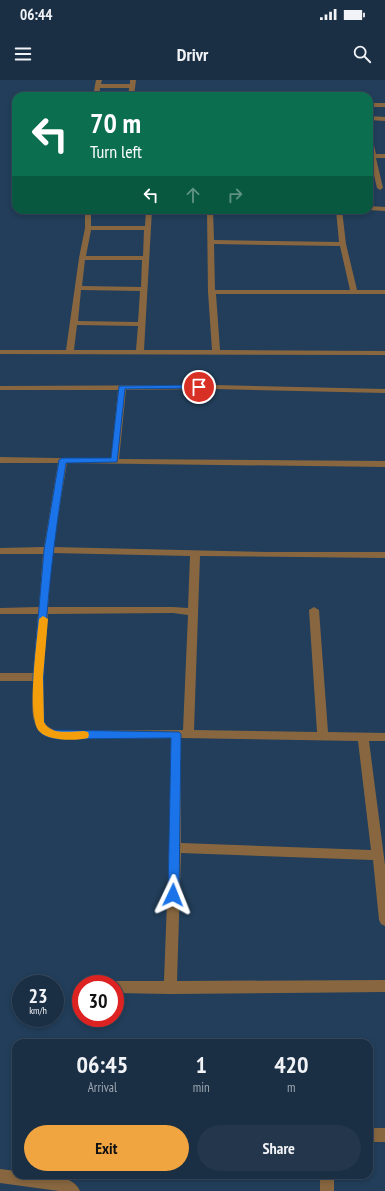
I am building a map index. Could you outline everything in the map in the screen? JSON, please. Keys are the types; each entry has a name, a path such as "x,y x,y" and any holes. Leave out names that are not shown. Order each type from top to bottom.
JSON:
{"street":[{"path":"98,83 132,83"},
{"path":"373,105 385,105"},
{"path":"373,118 385,119"},
{"path":"373,156 385,156"},
{"path":"373,163 380,188"},
{"path":"373,208 385,208"},
{"path":"70,352 75,323 82,258 88,228 88,214"},
{"path":"140,352 149,214"},
{"path":"210,214 212,292 216,353"},
{"path":"339,214 342,244 354,292"},
{"path":"88,228 148,228"},
{"path":"211,242 342,244"},
{"path":"82,258 146,258"},
{"path":"79,288 144,289"},
{"path":"212,292 385,292"},
{"path":"75,323 142,324"},
{"path":"0,352 385,353"},
{"path":"115,461 122,387"},
{"path":"0,388 214,387 385,391"},
{"path":"0,460 385,464"},
{"path":"62,460 48,550 38,677 40,722 43,729 49,734 56,735 188,734 385,737"},
{"path":"0,550 267,555 385,555"},
{"path":"188,734 195,553"},
{"path":"0,610 173,610 193,612"},
{"path":"314,610 323,736"},
{"path":"0,677 38,677"},
{"path":"170,988 175,848 176,734"},
{"path":"362,737 385,920"},
{"path":"175,848 378,855"},
{"path":"124,987 385,986"},
{"path":"373,1135 385,1135"},
{"path":"0,1176 12,1178"},
{"path":"23,1179 61,1184 73,1191"},
{"path":"327,1179 327,1191"}],"slow traffic":[{"path":"43,619 38,677 40,722 43,729 49,734 84,735"}],"route":[{"path":"173,895 176,734 49,734 43,729 40,722 38,677 48,550 62,460 115,461 122,387 199,387"}]}
